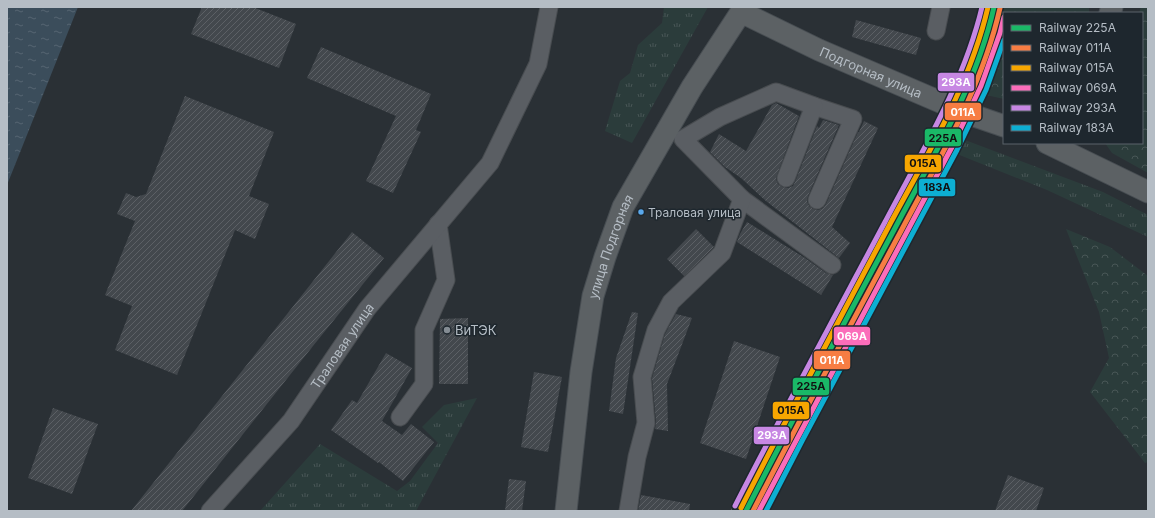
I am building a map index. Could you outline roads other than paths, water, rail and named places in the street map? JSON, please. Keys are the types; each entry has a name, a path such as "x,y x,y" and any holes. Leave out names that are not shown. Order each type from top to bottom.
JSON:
{"main road":[{"name":"Подгорная улица","path":"742,10 819,50 966,114 1003,126"},
{"name":"улица Подгорная","path":"566,511 581,372 593,296 605,257 623,207 675,134 692,87 742,10"},
{"path":"1049,144 1148,192"}],"street":[{"name":"Траловая улица","path":"210,511 291,421 367,309 490,163 538,64 549,7"},
{"path":"936,31 942,7"},
{"path":"817,200 853,119 776,92 675,134 742,199 832,265"},
{"path":"786,178 814,106"},
{"path":"628,511 646,423 642,378 656,330 671,302 722,253 742,199"},
{"path":"400,417 424,384 424,330 446,280 438,224"}],"water":[{"path":"7,7 78,7 7,185"}],"railway":[{"path":"733,511 943,113 955,87 975,34 982,7"}],"rail line":[{"name":"293А","path":"735,506 940,117 964,63 982,7"},
{"name":"015А","path":"741,508 796,401 933,146 959,92 980,36 988,7"},
{"name":"225А","path":"746,511 819,370 952,122 976,65 986,37 994,7"},
{"name":"011А","path":"753,511 958,122 971,95 982,66 992,38 1000,8"},
{"name":"069А","path":"759,511 952,147 981,86 1003,21"},
{"name":"183А","path":"766,511 957,150 986,90 1003,43"}],"place":[{"name":"Траловая улица","path":"641,212"},
{"name":"ВиТЭК","path":"447,330"}]}
